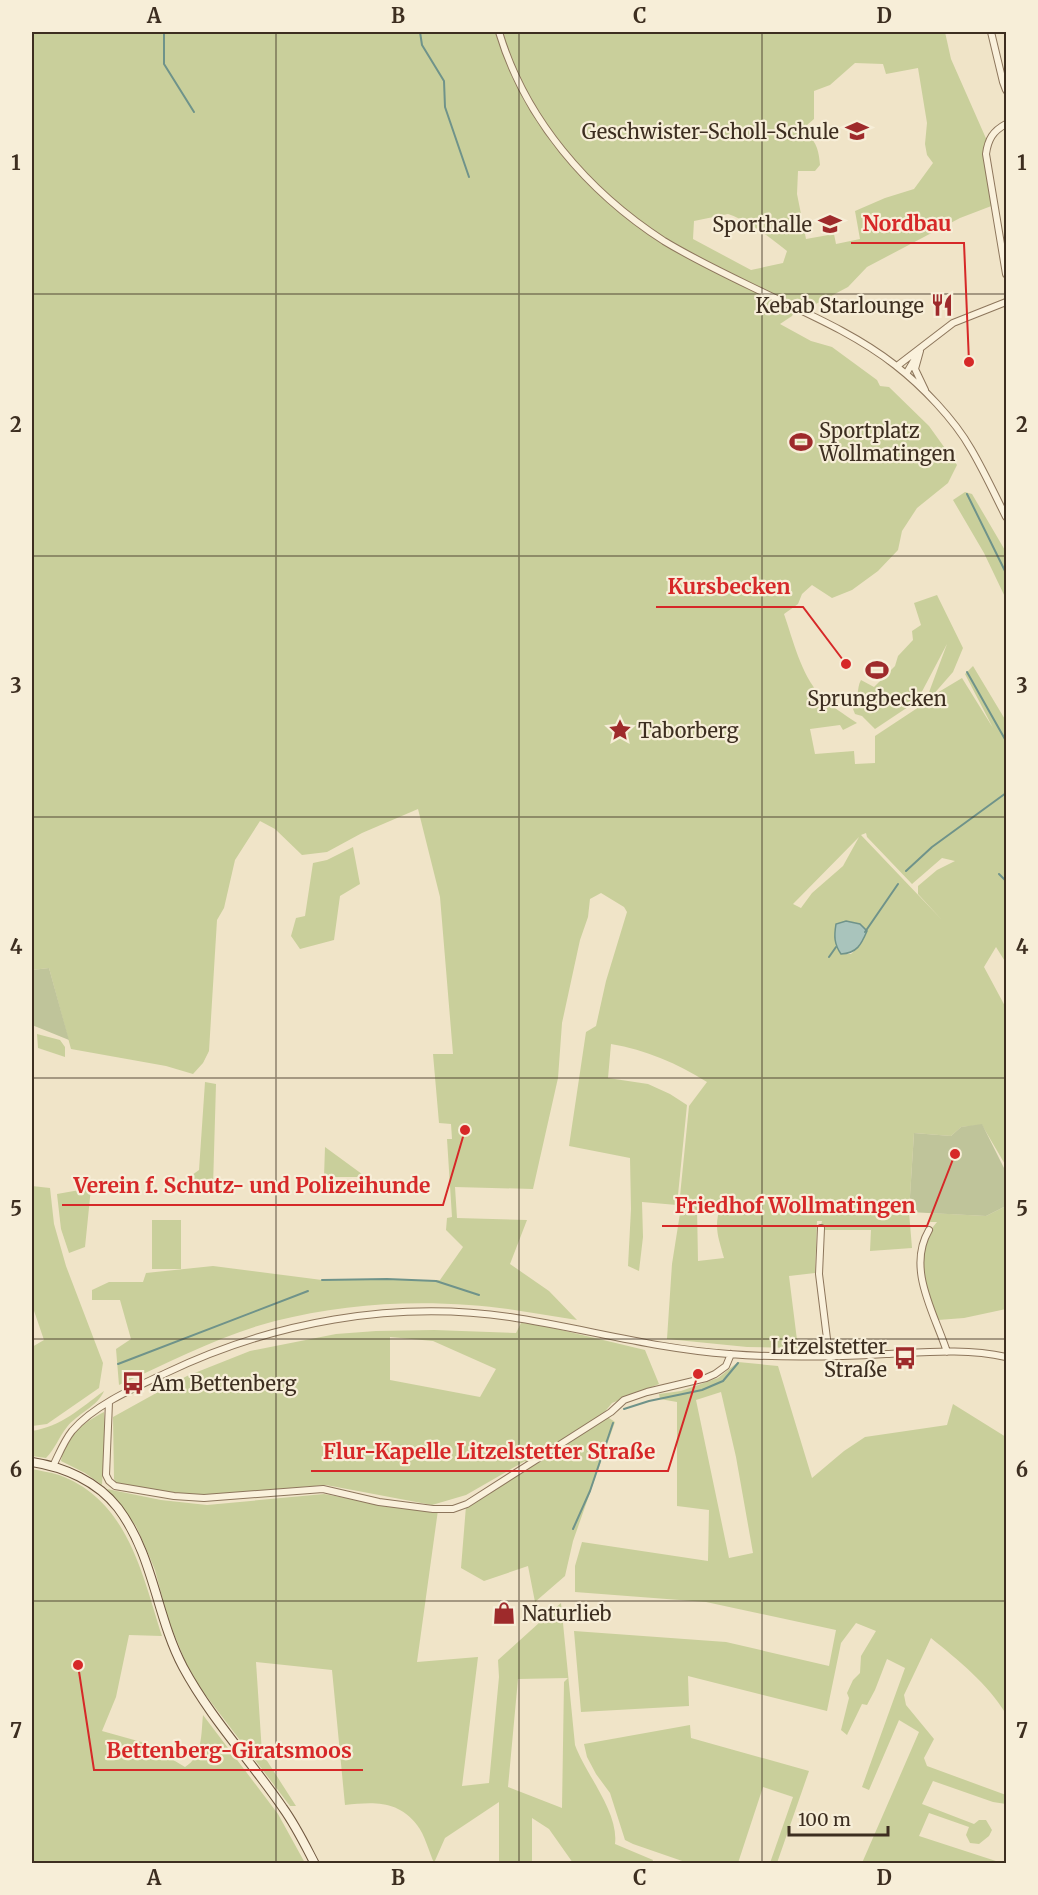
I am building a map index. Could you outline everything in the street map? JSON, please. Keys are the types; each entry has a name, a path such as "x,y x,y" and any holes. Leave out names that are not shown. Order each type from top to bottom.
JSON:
{"main road":[{"path":"32,1462 53,1466 78,1476 101,1492 116,1507 130,1527 150,1571 164,1620 182,1666 218,1722 284,1809 315,1863"}],"street":[{"path":"499,32 513,71 552,138 597,188 633,219 665,242 865,344 897,366 927,394 970,447 1006,518"},
{"path":"992,32 1006,90"},
{"path":"1006,124 994,133 988,143 986,154 1006,274"},
{"path":"897,366 953,323 973,313 1006,302"},
{"path":"906,374 921,348"},
{"path":"921,348 915,369 927,394"},
{"path":"821,1227 819,1274 829,1355"},
{"path":"929,1230 922,1247 922,1280 947,1352"},
{"path":"53,1466 73,1430 82,1420 137,1386 183,1365 236,1343 314,1323 391,1313 507,1316 694,1351 731,1354 799,1357 947,1352 992,1353 1006,1357"},
{"path":"109,1402 106,1475 115,1486 174,1496 204,1498 323,1489 379,1502 433,1509 453,1509 467,1504 611,1412 624,1401 647,1392 706,1378 726,1366 731,1354"}],"green space":[{"path":"32,32 945,32 951,59 988,143 994,205 960,218 867,267 848,287 810,307 801,302 792,316 780,324 811,341 832,347 877,380 880,386 889,387 929,426 957,465 948,483 917,508 902,531 898,550 878,571 852,590 832,598 812,585 802,594 798,604 784,614 798,656 813,687 828,703 857,723 843,730 840,725 810,729 815,754 854,751 855,764 875,763 875,736 925,703 947,644 917,701 875,729 862,716 855,714 853,709 861,680 874,687 895,666 898,656 913,640 912,631 921,625 914,603 937,595 963,648 953,672 932,696 962,678 993,728 965,674 973,666 1006,721 1006,963 996,947 984,967 1006,1008 1006,1166 982,1125 961,1127 951,1136 914,1133 909,1212 912,1248 870,1251 871,1230 820,1230 822,1221 817,1221 815,1273 789,1276 798,1348 747,1347 667,1339 672,1264 681,1207 679,1206 689,1106 707,1082 661,1058 611,1044 608,1078 648,1084 687,1105 677,1205 642,1202 643,1237 639,1271 628,1266 631,1209 630,1158 569,1146 586,1032 596,1026 606,981 627,912 624,907 601,893 590,899 588,917 580,940 562,1023 558,1078 533,1189 455,1187 457,1218 527,1220 510,1264 549,1291 577,1320 496,1307 420,1303 371,1305 322,1311 275,1321 235,1334 119,1385 116,1349 131,1339 120,1300 92,1300 92,1290 109,1282 143,1282 146,1273 213,1266 322,1280 440,1280 463,1247 446,1230 447,1218 452,1217 447,1139 452,1139 451,1124 439,1123 433,1054 453,1054 440,897 418,809 362,833 327,852 302,855 275,829 260,821 235,860 224,908 217,920 209,1051 203,1063 193,1074 166,1066 71,1049 49,968 32,970","holes":["855,63 883,64 886,74 918,68 927,123 925,144 927,155 933,163 914,189 855,211 860,239 836,244 834,234 806,239 797,194 798,171 815,171 820,165 815,144 807,135 807,125 814,119 814,91 830,85","728,214 752,225 787,251 783,263 751,270 693,239 694,221","866,833 867,837 912,884 942,858 955,861 937,870 918,886 918,894 942,920 861,835","859,837 843,866 812,893 801,908 793,904","846,921 861,924 861,944 851,954 841,954","720,1206 717,1227 724,1258 698,1261 697,1207"]},
{"path":"965,492 972,494 1006,552 1006,599 984,553 953,500"},
{"path":"353,847 360,884 340,896 334,940 300,949 291,936 296,918 305,916 313,863 327,860"},
{"path":"49,968 69,1040 32,1025 32,970"},
{"path":"37,1034 60,1040 65,1047 65,1057 38,1048"},
{"path":"205,1082 216,1084 213,1187 187,1187 188,1178 199,1170"},
{"path":"982,1124 1006,1172 1006,1206 986,1216 909,1212 914,1133 951,1136 961,1127"},
{"path":"325,1147 366,1177 324,1177"},
{"path":"32,1186 50,1188 54,1224 66,1266 103,1363 99,1388 47,1424 32,1426 32,1347 44,1340 32,1305"},
{"path":"91,1188 85,1247 69,1253 61,1229 57,1194"},
{"path":"1006,1206 1006,1309 964,1318 938,1320 924,1284 923,1271 925,1245 929,1233 937,1222 930,1222 931,1213 986,1216"},
{"path":"152,1220 181,1220 181,1269 152,1269"},
{"path":"521,1323 536,1324 645,1350 659,1384 612,1403 603,1414 615,1422 573,1541 565,1576 535,1602 528,1566 484,1581 461,1568 466,1506 526,1463 525,1461 466,1495 432,1505 326,1485 204,1495 174,1494 117,1485 114,1479 113,1417 187,1376 250,1351 336,1334 376,1331 434,1330 516,1333","holes":["390,1337 433,1341 496,1369 480,1397 390,1380"]},
{"path":"738,1362 778,1366 812,1478 865,1437 947,1425 953,1404 1006,1437 1006,1714 981,1683 931,1638 904,1695 906,1705 934,1739 924,1758 927,1766 1006,1795 1006,1804 993,1802 933,1781 922,1804 974,1824 979,1820 986,1820 992,1830 989,1836 979,1844 970,1843 966,1835 969,1827 929,1813 919,1836 1002,1863 862,1863 919,1732 899,1720 869,1790 862,1787 905,1668 887,1659 867,1705 862,1704 847,1735 841,1730 849,1698 847,1693 853,1680 860,1673 861,1656 876,1631 856,1623 841,1643 827,1711 688,1676 689,1706 581,1712 574,1631 726,1642 829,1666 836,1630 706,1602 575,1592 575,1566 582,1542 708,1561 709,1510 677,1506 677,1402 660,1399 659,1394 681,1391 718,1378","holes":["721,1392 736,1457 753,1553 729,1558 696,1400"]},
{"path":"104,1391 97,1401 67,1427 46,1458 32,1456 32,1431 61,1421"},
{"path":"104,1412 102,1485 61,1461 66,1444 76,1431"},
{"path":"32,1469 59,1475 82,1487 101,1502 117,1521 139,1564 162,1636 129,1635 116,1697 102,1731 145,1743 185,1767 198,1751 203,1715 278,1814 305,1863 32,1863"},
{"path":"107,1489 161,1500 207,1505 324,1494 378,1504 438,1510 417,1662 478,1657 462,1786 489,1783 499,1677 498,1660 561,1603 575,1745 612,1819 615,1844 653,1860 652,1863 573,1863 549,1829 532,1818 532,1863 499,1863 499,1802 445,1838 434,1863 420,1829 402,1811 375,1803 345,1805 332,1670 256,1662 262,1753 296,1806 290,1806 201,1689 186,1663 168,1619 155,1570 136,1526","holes":["568,1678 564,1682 562,1808 508,1787 518,1679"]},
{"path":"690,1725 691,1738 809,1771 777,1863 770,1863 793,1797 763,1787 738,1863 688,1863 625,1840 610,1793 596,1774 587,1757 584,1744"}],"water":[{"path":"846,921 860,924 867,931 858,947 851,952 841,954 835,940 836,924"}],"waterway":[{"path":"164,32 164,64 194,112"},
{"path":"420,32 422,45 444,81 445,107 469,177"},
{"path":"967,494 1006,573"},
{"path":"967,672 1006,741"},
{"path":"906,871 932,847 1006,793"},
{"path":"999,874 1006,881"},
{"path":"865,932 898,884"},
{"path":"829,957 836,947"},
{"path":"322,1280 436,1281 479,1295"},
{"path":"118,1364 308,1291"},
{"path":"624,1409 649,1401 702,1390 723,1381 738,1363"},
{"path":"573,1529 590,1491 613,1423"}],"place":[{"name":"Geschwister-Scholl-Schule","path":"857,131"},
{"name":"Sporthalle","path":"830,224"},
{"name":"Kebab Starlounge","path":"942,305"},
{"name":"Nordbau","path":"969,362"},
{"name":"Sportplatz Wollmatingen","path":"801,442"},
{"name":"Kursbecken","path":"846,664"},
{"name":"Sprungbecken","path":"877,670"},
{"name":"Taborberg","path":"620,730"},
{"name":"Verein f. Schutz- und Polizeihunde","path":"465,1130"},
{"name":"Friedhof Wollmatingen","path":"955,1154"},
{"name":"Litzelstetter Straße","path":"905,1358"},
{"name":"Flur-Kapelle Litzelstetter Straße","path":"698,1374"},
{"name":"Am Bettenberg","path":"133,1383"},
{"name":"Naturlieb","path":"504,1613"},
{"name":"Bettenberg-Giratsmoos","path":"78,1665"}]}
